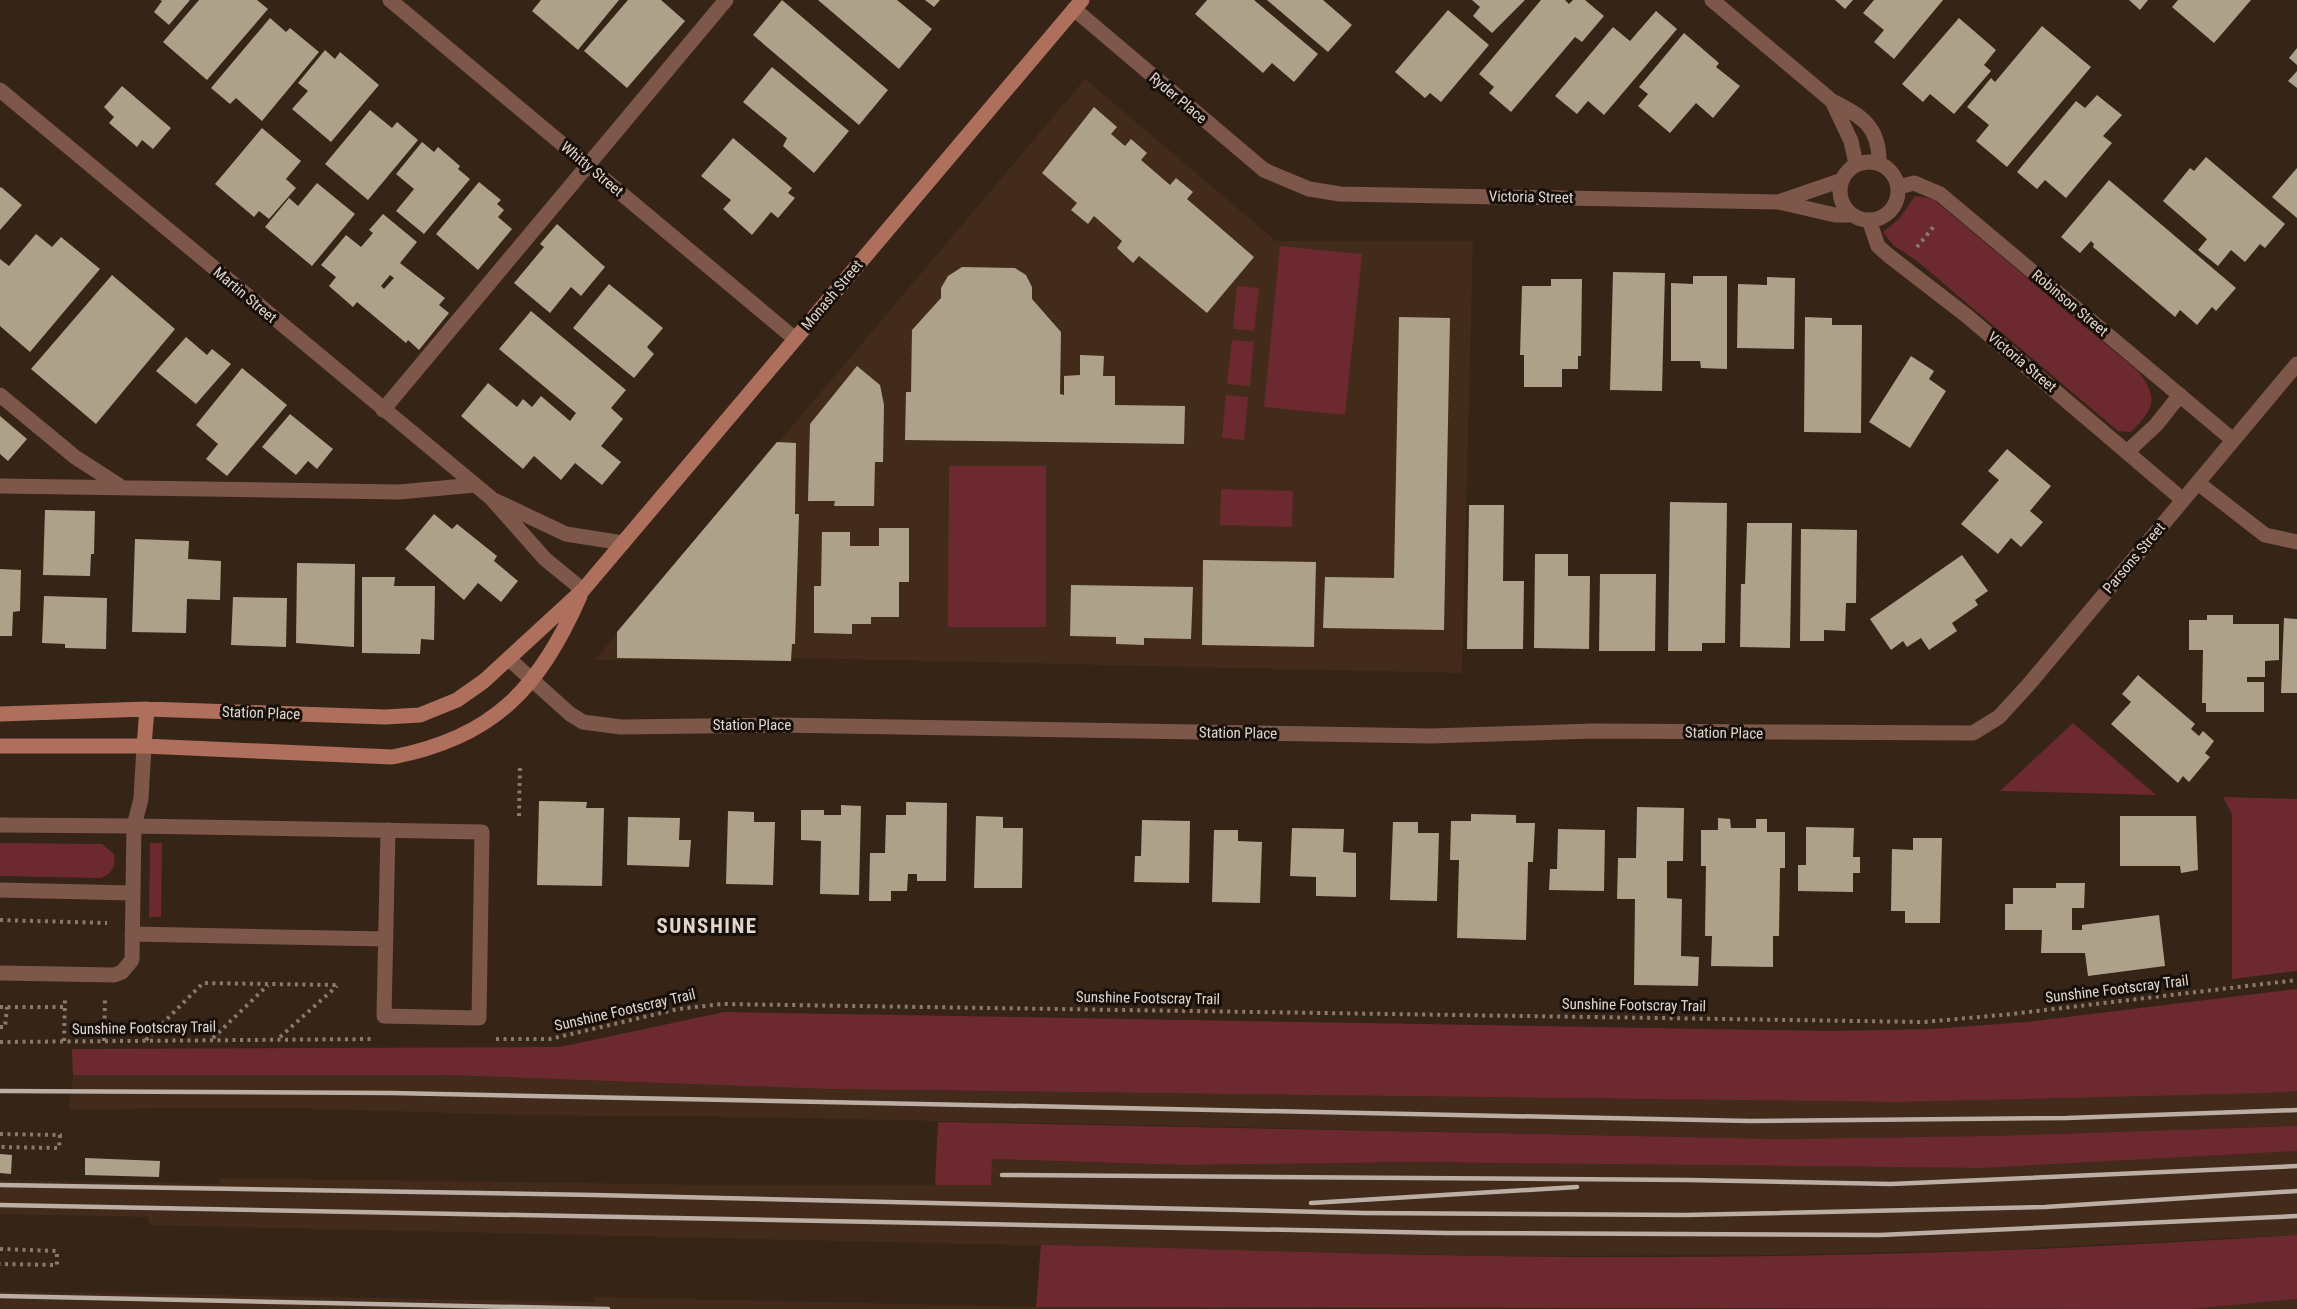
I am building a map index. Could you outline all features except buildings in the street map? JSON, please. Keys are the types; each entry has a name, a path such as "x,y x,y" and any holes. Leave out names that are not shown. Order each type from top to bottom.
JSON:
{"main road":[{"name":"Monash Street","path":"509,659 583,590 1078,5"},
{"name":"Monash Street","path":"532,681 562,637 583,590"},
{"name":"Station Place","path":"0,714 147,709 385,717 420,714 457,700 509,659"},
{"path":"0,746 144,746 392,757 444,744 472,732 505,709 532,681"},
{"path":"144,746 147,709"}],"street":[{"name":"Whitty Street","path":"390,0 794,338"},
{"path":"383,410 726,0"},
{"path":"1712,0 1832,101 1855,113 1869,125 1879,144 1879,163"},
{"name":"Ryder Place","path":"1078,5 1264,170 1285,180"},
{"name":"Martin Street","path":"0,90 491,498 545,559 583,590"},
{"path":"1832,101 1851,141 1856,164"},
{"path":"1879,163 1892,172 1899,186 1896,203 1892,210 1878,219 1869,220 1852,215 1840,195 1842,180 1856,164 1879,163"},
{"name":"Victoria Street","path":"1285,180 1310,189 1340,194 1779,202 1825,213 1852,215"},
{"name":"Victoria Street","path":"1779,202 1842,180"},
{"name":"Robinson Street","path":"1899,186 1914,183 1940,194 2233,440"},
{"name":"Victoria Street","path":"1869,220 1878,246 1888,255 1942,296 2183,500"},
{"name":"Parsons Street","path":"1959,735 1973,733 1999,717 2297,364"},
{"path":"0,395 75,457 123,488"},
{"path":"2127,452 2156,425 2180,395"},
{"path":"2198,483 2265,535 2297,542"},
{"path":"0,486 399,492 475,485"},
{"name":"Martin Street","path":"491,498 566,534 623,543"},
{"name":"Station Place","path":"509,659 570,714 583,722 621,727 778,724 1431,736 1593,731 1959,735"},
{"path":"0,973 114,975 127,967 132,960 134,826 141,799 144,746"},
{"path":"0,825 134,826 388,830 482,832 479,1018 384,1016 388,830"},
{"path":"0,890 133,893"},
{"path":"132,934 386,939"}],"path":[{"path":"1908,252 1926,239 1935,226 1936,219"},
{"path":"519,816 520,764"},
{"path":"0,920 116,923 132,934"},
{"path":"104,1041 106,975"},
{"name":"Sunshine Footscray Trail","path":"491,1039 550,1039 678,1009 722,1004 1924,1022 2012,1014 2297,980"},
{"path":"146,1040 203,983 337,985 279,1038"},
{"path":"212,1039 269,984"},
{"path":"54,997 65,997 64,1041"},
{"path":"0,1007 64,1007"},
{"path":"0,1027 5,1027 7,1007"},
{"name":"Sunshine Footscray Trail","path":"0,1042 374,1039"},
{"path":"0,1134 60,1135 59,1148 0,1147"},
{"path":"0,1249 57,1251 57,1265 0,1264"}],"shaded area":[{"path":"1085,79 1276,241 1473,241 1462,673 795,658 595,660"},
{"path":"1915,196 1933,199 2139,372 2149,390 2151,404 2145,416 2131,432 2118,431 1917,261 1893,245 1883,232 1899,219"},
{"path":"1280,246 1362,254 1345,415 1264,407"},
{"path":"1237,286 1259,288 1254,331 1233,329"},
{"path":"1232,340 1254,342 1250,386 1227,384"},
{"path":"1226,395 1248,397 1244,440 1222,438"},
{"path":"949,466 1046,466 1046,627 948,627"},
{"path":"1221,489 1293,491 1292,527 1220,525"},
{"path":"2073,723 2156,795 2000,791"},
{"path":"2223,797 2297,799 2297,971 2232,979 2232,814"},
{"path":"0,843 102,844 114,854 114,866 108,874 101,878 0,876"},
{"path":"150,843 162,843 161,917 149,917"},
{"path":"2297,989 2297,1091 2266,1093 1898,1102 827,1089 446,1075 73,1075 72,1049 560,1047 724,1012 1830,1031 1932,1029 2026,1022"},
{"path":"73,1075 446,1075 827,1089 1898,1102 2297,1091 2297,1126 1990,1136 1784,1139 753,1117 515,1115 285,1108 69,1109"},
{"path":"938,1122 1784,1139 1990,1136 2297,1126 2297,1151 1982,1168 1412,1162 1187,1165 992,1159 991,1185 935,1185"},
{"path":"2297,1151 2297,1235 1991,1250 1774,1255 1490,1256 149,1225 148,1217 0,1214 0,1180 219,1184 220,1178 719,1185 990,1185 992,1159 1187,1165 1412,1162 1982,1168"},
{"path":"2297,1235 2297,1299 2191,1309 1036,1307 1041,1245 1433,1255 1691,1257 1994,1251"},
{"path":"0,1291 594,1302 594,1297 1036,1307 1359,1309 0,1309"},
{"path":"2297,1299 2297,1309 2191,1309"}],"railway":[{"path":"0,1091 392,1093 1750,1121 2067,1118 2297,1110"},
{"path":"1002,1175 1688,1180 1891,1184 2297,1166"},
{"path":"0,1185 594,1195 1363,1213 1685,1215 2045,1207 2297,1191"},
{"path":"1311,1203 1577,1187"},
{"path":"0,1205 1446,1233 1880,1235 2297,1216"},
{"path":"0,1296 608,1309"}],"district":[{"name":"SUNSHINE","path":"707,926"}]}
